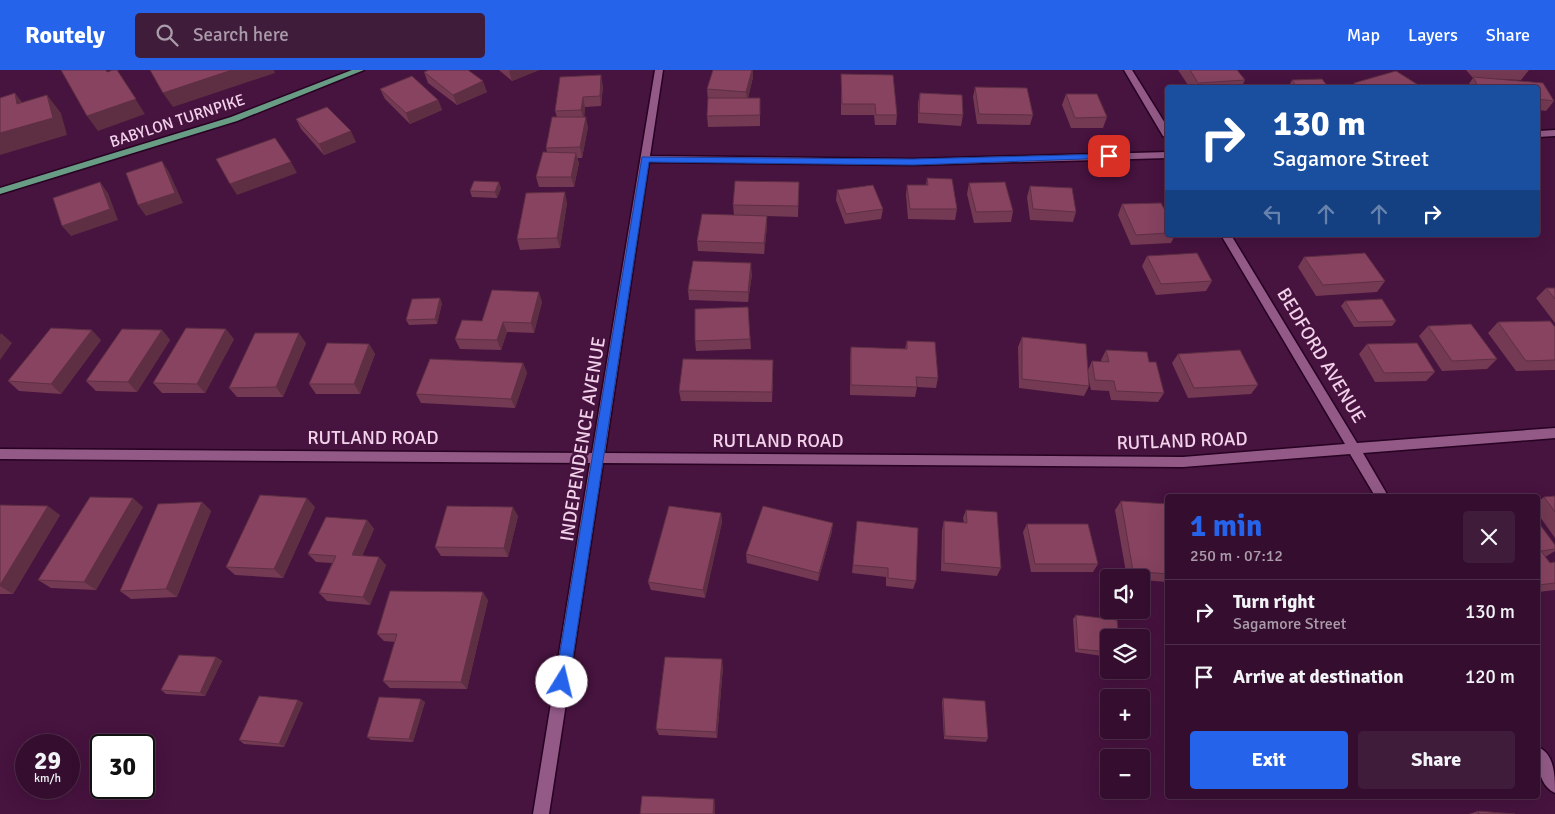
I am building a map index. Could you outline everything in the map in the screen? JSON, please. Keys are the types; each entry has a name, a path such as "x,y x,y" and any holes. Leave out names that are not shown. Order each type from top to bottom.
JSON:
{"main road":[{"name":"BABYLON TURNPIKE","path":"0,191 234,119 360,70"}],"street":[{"name":"INDEPENDENCE AVENUE","path":"541,814 659,70"},
{"path":"1128,70 1165,131"},
{"path":"1540,134 1555,134"},
{"path":"645,159 913,162 1165,155"},
{"name":"BEDFORD AVENUE","path":"1227,237 1381,494"},
{"name":"RUTLAND ROAD","path":"0,454 1184,462 1555,433"},
{"path":"1540,758 1555,784"}],"building":[{"path":"61,70 106,70 107,72 117,70 136,99 87,116"},
{"path":"150,70 232,70 163,93"},
{"path":"429,70 468,70 483,81 453,95 424,72"},
{"path":"713,70 752,70 746,92 707,89"},
{"path":"1190,70 1237,70 1245,80 1198,83"},
{"path":"1396,71 1418,85 1357,85 1354,83"},
{"path":"841,74 893,75 897,115 876,115 875,104 842,104"},
{"path":"601,75 600,96 583,97 581,110 555,111 560,77"},
{"path":"412,76 438,100 406,113 380,89"},
{"path":"1473,77 1543,83 1554,101 1540,99 1540,85 1477,85"},
{"path":"1322,79 1327,85 1296,85 1292,80"},
{"path":"975,87 1027,88 1033,115 979,114"},
{"path":"15,93 17,104 47,95 53,118 0,133 0,98"},
{"path":"920,93 962,95 963,115 919,113"},
{"path":"1066,94 1097,94 1107,117 1075,118"},
{"path":"708,98 760,98 760,115 707,116"},
{"path":"327,107 351,131 319,144 296,119"},
{"path":"552,117 586,117 580,147 546,148"},
{"path":"275,138 291,162 230,184 216,159"},
{"path":"543,152 576,153 571,177 536,177"},
{"path":"162,161 175,193 138,205 126,173"},
{"path":"927,178 952,179 957,209 910,209 907,185 928,185"},
{"path":"474,181 499,182 495,192 470,191"},
{"path":"735,181 799,182 798,206 733,205"},
{"path":"100,182 110,209 62,226 53,198"},
{"path":"1005,182 1013,211 976,212 969,183"},
{"path":"873,185 883,209 846,214 837,190"},
{"path":"1030,186 1072,188 1076,212 1033,209"},
{"path":"565,192 557,238 517,239 526,193"},
{"path":"1161,203 1165,210 1165,233 1136,235 1122,204"},
{"path":"702,214 767,216 764,243 697,241"},
{"path":"1197,253 1212,281 1161,284 1147,256"},
{"path":"1365,253 1385,281 1323,285 1304,257"},
{"path":"693,261 751,263 748,292 688,290"},
{"path":"1546,288 1555,288 1555,299"},
{"path":"492,290 539,292 531,323 503,322 497,340 455,339 462,320 482,321"},
{"path":"440,298 435,319 406,320 412,299"},
{"path":"1382,299 1396,321 1358,322 1345,301"},
{"path":"748,307 750,339 695,341 695,309"},
{"path":"1550,321 1555,327 1555,360 1526,361 1498,322"},
{"path":"1471,324 1497,359 1452,361 1428,326"},
{"path":"51,328 92,330 51,384 8,381"},
{"path":"186,328 226,329 197,384 153,383"},
{"path":"122,329 162,330 128,382 86,381"},
{"path":"255,333 299,333 276,387 229,388"},
{"path":"1022,337 1086,344 1089,386 1022,379"},
{"path":"907,341 935,342 938,378 916,377 917,387 851,385 851,347 907,349"},
{"path":"327,343 369,344 354,384 309,384"},
{"path":"1417,343 1435,372 1384,373 1367,344"},
{"path":"1106,350 1147,352 1149,362 1156,362 1164,393 1116,391 1114,381 1095,380 1092,361 1109,362"},
{"path":"1240,350 1258,385 1194,388 1178,354"},
{"path":"430,359 523,363 511,399 416,394"},
{"path":"683,359 773,360 772,392 679,391"},
{"path":"260,495 307,498 274,569 226,567"},
{"path":"1555,496 1555,512 1544,497"},
{"path":"90,497 133,498 84,582 38,580"},
{"path":"1121,501 1165,504 1165,574 1150,572 1150,569 1133,569"},
{"path":"202,502 166,589 120,591 158,504"},
{"path":"0,505 48,506 0,585"},
{"path":"447,506 513,507 504,548 435,547"},
{"path":"669,506 721,513 703,590 648,582"},
{"path":"763,506 833,523 819,573 746,554"},
{"path":"966,510 997,512 1001,568 944,563 944,521 967,523"},
{"path":"326,517 367,520 352,555 379,557 363,597 319,593 336,556 308,554"},
{"path":"857,521 918,528 916,581 888,578 888,568 853,565"},
{"path":"1027,524 1088,524 1098,564 1035,564"},
{"path":"1540,525 1555,545 1555,549 1541,551 1550,563 1555,562 1555,583 1540,585"},
{"path":"390,591 483,592 461,682 383,681 397,634 377,634"},
{"path":"1076,615 1117,620 1118,629 1100,629 1100,651 1078,649"},
{"path":"179,655 216,657 200,693 161,690"},
{"path":"665,657 722,659 716,732 656,729"},
{"path":"259,696 298,700 279,744 239,740"},
{"path":"379,697 421,699 409,739 367,737"},
{"path":"943,698 985,701 988,738 945,736"},
{"path":"642,796 714,799 713,814 640,814"},
{"path":"1478,811 1515,814 1479,814"}],"route":[{"path":"562,682 645,159 913,162 1109,156"}]}
